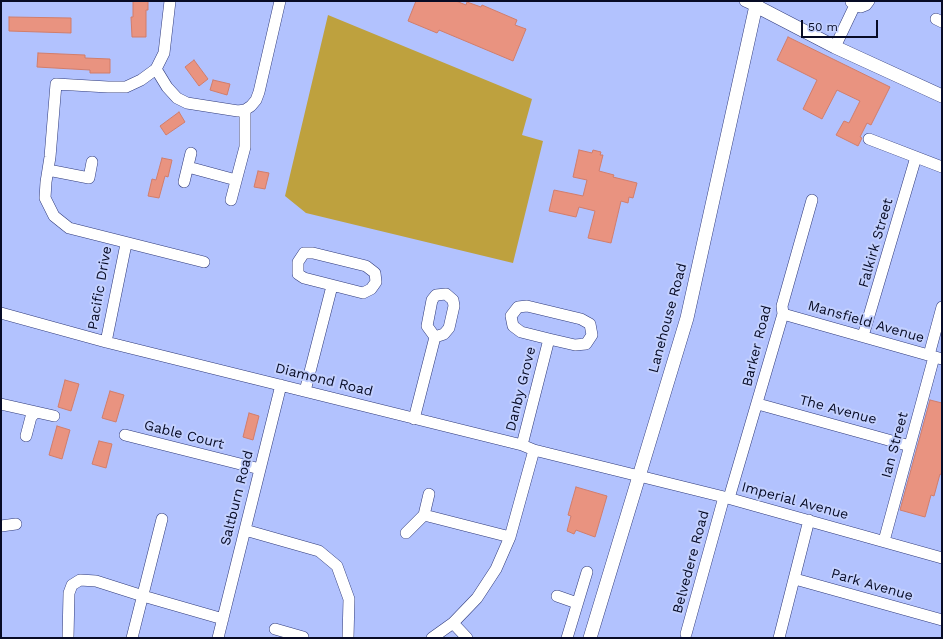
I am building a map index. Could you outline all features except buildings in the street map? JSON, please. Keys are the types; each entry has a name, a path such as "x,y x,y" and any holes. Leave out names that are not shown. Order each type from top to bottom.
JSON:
{"street":[{"path":"170,1 164,53 156,69 167,87 177,98 187,103 238,111 245,110 252,106 256,100 280,1"},
{"path":"835,47 853,3 861,7 870,1"},
{"path":"753,3 835,47 942,96"},
{"name":"Lanehouse Road","path":"590,638 687,318 753,3"},
{"name":"Pacific Drive","path":"106,342 126,244 69,228 54,216 45,198 56,84 126,87 141,80 156,69"},
{"path":"231,200 245,147 245,110"},
{"path":"869,138 942,167"},
{"path":"184,182 191,152"},
{"name":"Falkirk Street","path":"863,336 916,157"},
{"path":"48,170 89,178 92,162"},
{"path":"188,167 236,180"},
{"name":"Barker Road","path":"727,498 758,404 783,314 782,306 812,200"},
{"path":"126,244 204,262"},
{"path":"304,253 313,253 366,266 375,273 376,282 371,289 363,293 332,286 304,278 298,274 298,262 304,253"},
{"path":"305,391 332,286"},
{"name":"Danby Grove","path":"527,306 581,319 590,324 592,335 586,344 575,345 549,339 521,332 513,326 511,316 518,307 527,306"},
{"name":"Ian Street","path":"884,541 935,357 942,307"},
{"name":"Diamond Road","path":"1,313 106,342 522,445 534,450 639,476"},
{"name":"Mansfield Avenue","path":"783,314 935,357"},
{"path":"414,419 435,337"},
{"name":"Danby Grove","path":"522,445 549,339"},
{"name":"Saltburn Road","path":"218,638 281,385"},
{"path":"1,404 54,416"},
{"name":"The Avenue","path":"758,404 910,446"},
{"path":"26,436 31,417 36,412"},
{"name":"Gable Court","path":"125,435 260,469"},
{"path":"432,638 453,623 477,598 496,569 510,537 534,450"},
{"name":"Imperial Avenue","path":"639,476 809,520 942,558"},
{"path":"406,533 424,515 429,494"},
{"name":"Belvedere Road","path":"686,634 727,498"},
{"path":"424,515 510,537"},
{"path":"132,638 162,519"},
{"path":"779,638 809,520"},
{"path":"1,526 16,524"},
{"path":"245,530 319,551 338,566 349,599 348,638"},
{"path":"567,638 587,572"},
{"name":"Park Avenue","path":"795,579 942,620"},
{"path":"68,638 68,593 72,585 80,580 96,581 222,619"},
{"path":"557,596 577,603"},
{"path":"453,623 467,638"},
{"path":"275,629 303,638"}],"shaded area":[{"path":"328,15 532,99 522,135 543,141 513,263 306,213 285,196"}]}
